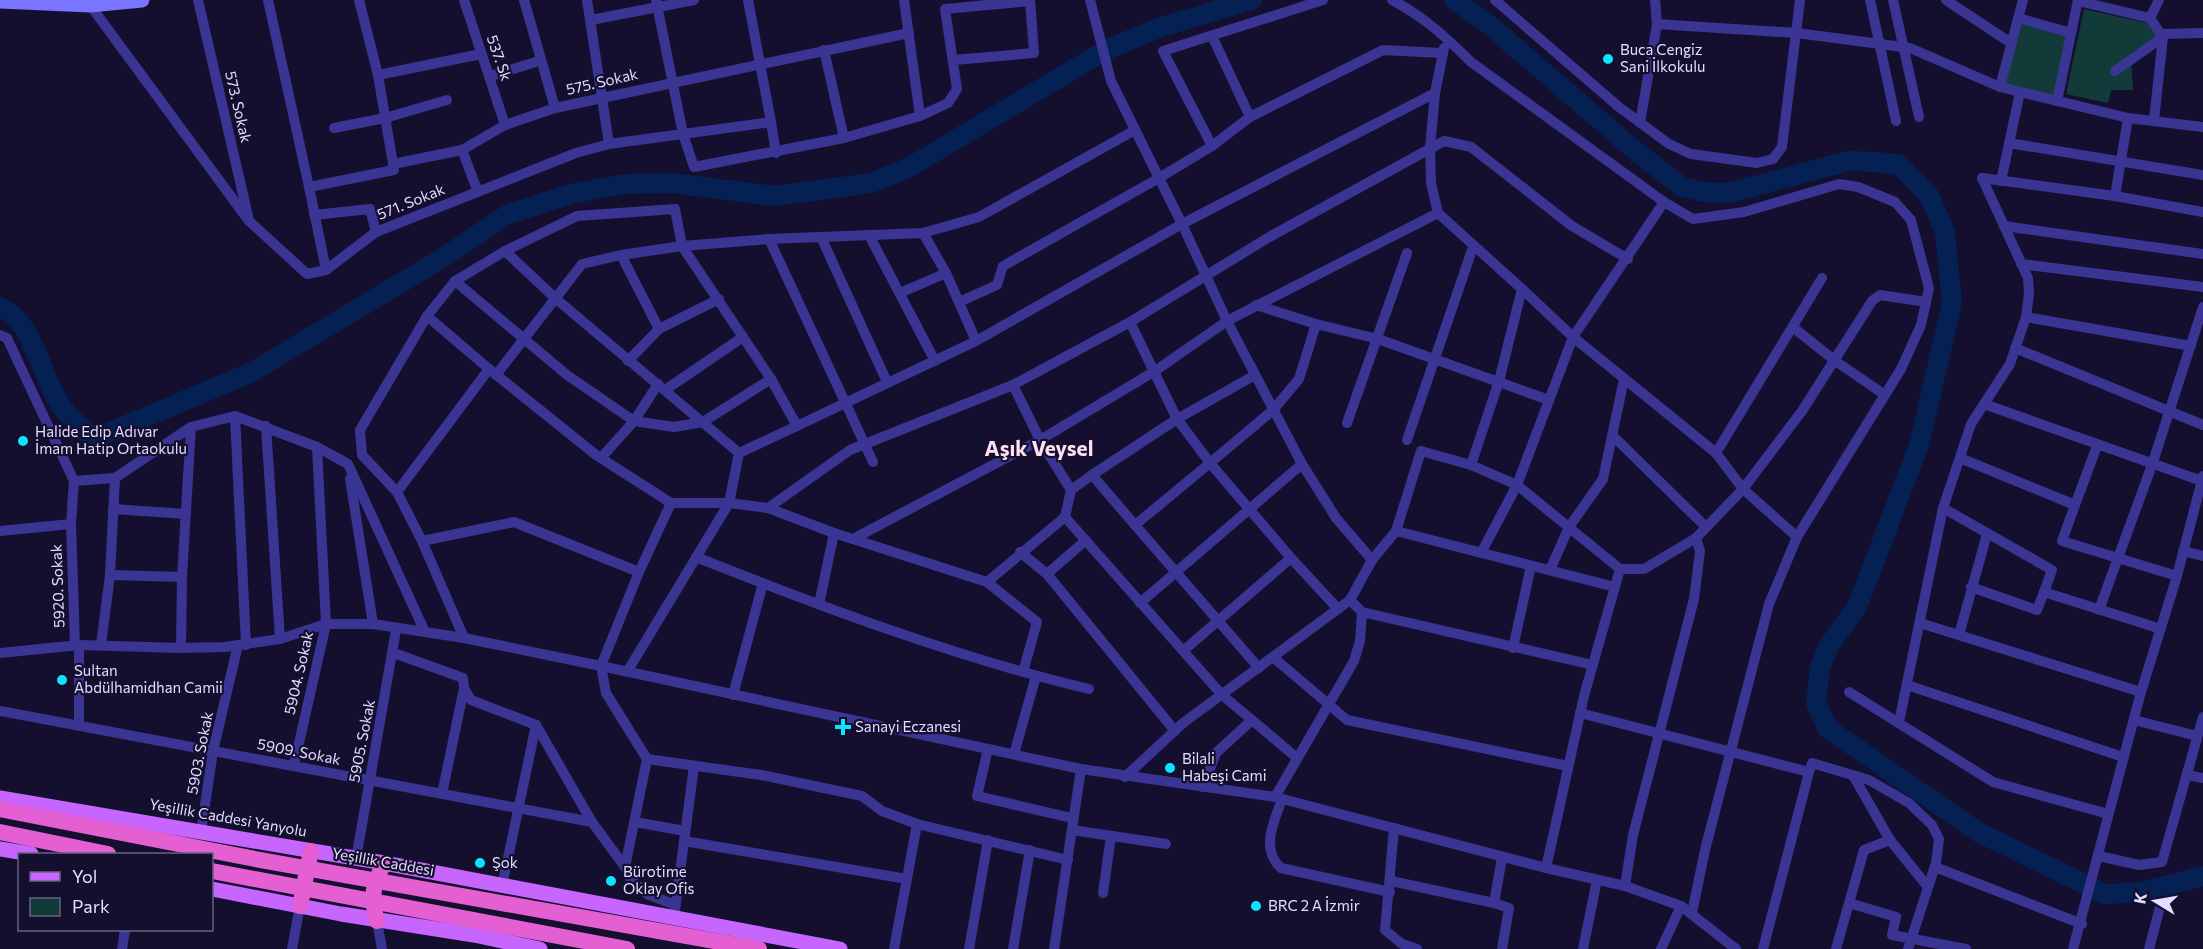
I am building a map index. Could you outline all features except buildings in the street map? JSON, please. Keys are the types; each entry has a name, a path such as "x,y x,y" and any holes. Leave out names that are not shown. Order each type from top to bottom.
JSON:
{"highway":[{"name":"Yeşillik Caddesi","path":"0,809 309,859 376,879 759,949"},
{"path":"0,832 99,853"},
{"path":"302,898 309,859"},
{"path":"377,921 372,902 376,879 384,863"},
{"path":"213,871 302,898 372,902 627,949"}],"main road":[{"path":"0,1 90,5 142,0"},
{"name":"Yeşillik Caddesi Yanyolu","path":"0,798 201,832 309,859 357,859 501,886 674,912 840,949"},
{"path":"0,849 21,853"},
{"path":"213,890 302,898 377,921 540,949"}],"street":[{"name":"573. Sokak","path":"198,0 249,221"},
{"path":"90,5 249,221 307,274 326,270 268,0"},
{"path":"359,0 378,75 393,167"},
{"name":"537. Sk","path":"464,0 505,125"},
{"path":"524,0 539,61 555,108"},
{"path":"587,0 609,144"},
{"path":"591,20 657,3 694,0"},
{"path":"748,0 776,153"},
{"path":"904,0 920,116"},
{"path":"657,3 683,134 694,167 776,153 844,138 920,116 948,103 957,89 945,9 1030,0 1034,53 954,60"},
{"path":"1090,0 1111,81 1207,275 1227,321 1302,464 1336,518 1372,560"},
{"path":"1212,146 1163,51 1323,0"},
{"path":"1392,0 1414,11 1447,38 1471,62 1664,202 1693,219 1744,212 1839,184 1858,187 1895,202 1911,219 1929,288 1921,325 1886,395 1797,537 1769,604 1730,751 1692,913"},
{"path":"1496,0 1640,123 1669,144 1691,154 1757,163 1773,159 1782,147 1800,0"},
{"path":"1640,123 1657,24 1654,0"},
{"path":"1870,0 1896,122"},
{"path":"1893,0 1919,117"},
{"path":"2000,87 2023,0"},
{"path":"2057,101 2078,0 2150,18 2162,36 2154,120"},
{"path":"2150,18 2159,0"},
{"path":"1951,2 2011,43"},
{"path":"2018,18 2071,33"},
{"path":"1657,24 1797,33 1904,48 2000,87 2128,118 2203,127"},
{"name":"575. Sokak","path":"309,187 462,150 505,125 555,108 909,33"},
{"path":"2115,71 2162,36 2203,33"},
{"path":"1212,36 1250,117"},
{"path":"1447,38 1435,93 1430,148 1431,183 1438,213 1573,337 1716,453 1743,489 1797,537"},
{"path":"824,50 844,138"},
{"path":"959,302 997,285 1003,266 1212,146 1250,117 1383,50 1442,53"},
{"path":"378,75 481,54"},
{"path":"490,76 539,61"},
{"path":"2001,181 2020,92"},
{"path":"739,453 976,341 1182,224 1435,93"},
{"path":"334,128 385,118 447,100"},
{"path":"2115,196 2128,118"},
{"name":"571. Sokak","path":"326,270 376,232 576,153 609,144 771,122"},
{"path":"397,492 493,372 524,339 582,264 621,255 682,246 769,239 870,237 923,233 979,217 1135,130"},
{"path":"768,508 850,450 1013,385 1130,322 1270,236 1444,141 1471,147 1572,226 1628,259"},
{"path":"2009,143 2203,175"},
{"path":"462,150 478,192"},
{"path":"1899,722 1943,508 1971,423 2010,364 2026,317 2029,294 2028,278 1982,178 2115,196 2203,212"},
{"path":"1482,553 1517,485 1573,337 1628,259 1664,202"},
{"path":"464,638 422,541 397,492 362,455 360,430 427,316 455,280 505,251 577,216 677,204 682,246 771,379 797,426"},
{"path":"314,215 370,209 376,232"},
{"path":"853,539 1040,440 1155,371 1227,321 1438,213"},
{"path":"2004,226 2203,254"},
{"path":"923,233 946,273 976,341"},
{"path":"821,237 887,382"},
{"path":"870,237 935,361"},
{"path":"769,239 873,462"},
{"path":"1407,440 1473,246"},
{"path":"505,251 555,298 739,453"},
{"path":"1347,423 1407,253"},
{"path":"621,255 659,329"},
{"path":"2021,264 2203,287"},
{"path":"900,293 946,273"},
{"path":"1716,453 1794,328 1822,278"},
{"path":"455,280 567,375 634,421 674,427 703,422 771,379"},
{"path":"1470,465 1499,381 1522,289"},
{"path":"1125,777 1175,731 1350,600 1372,560 1396,531 1421,451 1470,465 1517,485 1620,569 1644,568 1696,538 1743,489 1802,411 1872,301 1880,295 1926,302"},
{"path":"628,361 659,329 719,299"},
{"path":"1256,305 1316,324 1378,339 1549,400"},
{"path":"2099,610 2115,559 2152,465 2203,307"},
{"path":"427,316 601,458 671,503 729,503 768,508 834,533 987,582 1036,622 1023,672"},
{"path":"2026,317 2191,346"},
{"path":"1130,322 1177,418 1210,463 1338,609"},
{"path":"1135,525 1273,410 1299,379 1316,324"},
{"path":"1794,328 1834,360 1886,395"},
{"path":"0,334 7,338 74,481 115,478 191,427 235,416 317,447 348,464 425,632"},
{"path":"601,458 661,387 743,337"},
{"path":"2015,348 2203,425"},
{"path":"987,582 1020,552 1065,517 1071,490 1177,418 1255,375"},
{"path":"1550,570 1569,527 1603,479 1624,379"},
{"path":"1013,385 1040,440 1071,490"},
{"path":"1984,404 2152,465 2202,478 2200,505 2183,551 2141,692 2074,948 2085,949"},
{"name":"5903. Sokak","path":"201,832 213,751 242,645 235,416"},
{"path":"266,426 280,639"},
{"path":"181,648 182,577 191,427"},
{"path":"1612,435 1706,527"},
{"path":"2097,446 2062,541 2176,576"},
{"name":"5904. Sokak","path":"294,765 326,624 317,447"},
{"path":"627,672 729,503 739,453"},
{"path":"1960,458 2075,505"},
{"path":"348,464 373,624"},
{"path":"1140,603 1302,464"},
{"path":"1092,475 1259,668"},
{"path":"100,645 110,575 115,478"},
{"name":"5920. Sokak","path":"74,481 71,524 79,726"},
{"path":"625,867 648,759 606,693 601,666 639,572 671,503"},
{"path":"1943,508 2052,570 2037,610 1971,587"},
{"path":"113,509 186,514"},
{"path":"1065,517 1222,695 1297,758"},
{"path":"422,541 514,522 639,572"},
{"path":"0,531 71,524"},
{"path":"1396,531 1615,587"},
{"path":"819,604 834,533"},
{"path":"1959,635 1987,534"},
{"path":"1624,886 1633,835 1694,599 1700,560 1700,544 1696,538"},
{"path":"1047,574 1086,540"},
{"path":"2183,551 2203,556"},
{"path":"1020,552 1047,574 1175,731"},
{"path":"696,557 819,604 1035,676 1089,689"},
{"path":"1183,651 1292,558"},
{"path":"1513,648 1531,566"},
{"path":"1546,868 1580,713 1620,569"},
{"path":"110,575 182,577"},
{"path":"733,695 763,583"},
{"path":"2044,592 2161,628"},
{"path":"1350,600 1362,612 1593,665"},
{"path":"1362,612 1360,641 1354,661 1297,758 1278,798 1269,849 1272,860 1281,868 1494,903 1509,908 1502,949"},
{"path":"1920,623 2141,692"},
{"path":"0,653 77,645 181,648 242,645 280,639 326,624 373,624 396,630 464,638 1081,769 1278,798 1502,858 1624,886 1681,906 1736,949"},
{"name":"5905. Sokak","path":"357,859 369,781 394,653 396,630"},
{"path":"394,653 463,678 464,688 442,794"},
{"path":"1274,657 1347,720 1568,766"},
{"path":"1014,754 1035,676"},
{"path":"1907,685 2123,757"},
{"path":"464,688 471,700 536,724 592,822 625,867 631,880 674,912 693,766"},
{"path":"1848,693 1899,722 1993,782 2108,814"},
{"name":"5909. Sokak","path":"0,711 592,822"},
{"path":"1580,713 1809,772"},
{"path":"2099,856 2139,866 2162,862 2203,717"},
{"path":"1203,788 1216,753 1252,720"},
{"path":"2134,720 2197,736"},
{"path":"501,886 520,810 536,724"},
{"path":"988,749 977,796 1072,818"},
{"path":"648,759 761,775 862,796 882,811 917,824 1068,860"},
{"path":"1762,949 1812,763 1869,780 1909,803 1932,825 1939,839 1935,867 1910,944"},
{"path":"1054,949 1081,769"},
{"path":"2187,775 2203,778"},
{"path":"1854,777 1890,840 1928,887"},
{"path":"634,822 684,836 907,879"},
{"path":"894,949 917,824"},
{"path":"1394,828 1391,887 1385,930 1402,944 1417,949"},
{"path":"1072,830 1166,844"},
{"path":"1103,893 1111,836"},
{"path":"969,949 988,840"},
{"path":"1836,949 1864,850 1890,840"},
{"path":"1013,949 1030,850"},
{"path":"1494,903 1502,858"},
{"path":"1935,867 2082,924"},
{"path":"1583,949 1597,880"},
{"path":"292,949 302,898"},
{"path":"1849,903 1896,917 1892,935 1910,944 1966,949"},
{"path":"2148,949 2161,903"},
{"path":"1661,949 1681,906"},
{"path":"377,921 382,949"},
{"path":"122,949 125,931"}],"green space":[{"path":"2084,9 2151,24 2163,37 2131,60 2133,90 2111,90 2108,103 2066,94"},
{"path":"2018,18 2071,33 2057,101 2000,87"}],"waterway":[{"path":"0,307 22,326 64,410 94,439 252,372 441,259 508,214 575,193 625,184 672,183 775,196 871,183 908,168 1106,50 1158,28 1252,0"},
{"path":"1454,0 1487,23 1637,152 1682,187 1705,192 1729,193 1848,161 1878,162 1900,165 1930,197 1945,232 1952,303 1919,445 1857,607 1829,645 1820,668 1816,703 1827,728 1980,833 2105,894 2143,892 2203,876"}],"place":[{"name":"Buca Cengiz Sani İlkokulu","path":"1608,59"},
{"name":"Halide Edip Adıvar İmam Hatip Ortaokulu","path":"23,441"},
{"name":"Sultan Abdülhamidhan Camii","path":"62,680"},
{"name":"Sanayi Eczanesi","path":"843,727"},
{"name":"Bilali Habeşi Cami","path":"1170,768"},
{"name":"Şok","path":"480,863"},
{"name":"Bürotime Oklay Ofis","path":"611,881"},
{"name":"BRC 2 A İzmir","path":"1256,906"}],"district":[{"name":"Aşık Veysel","path":"1039,449"}]}
